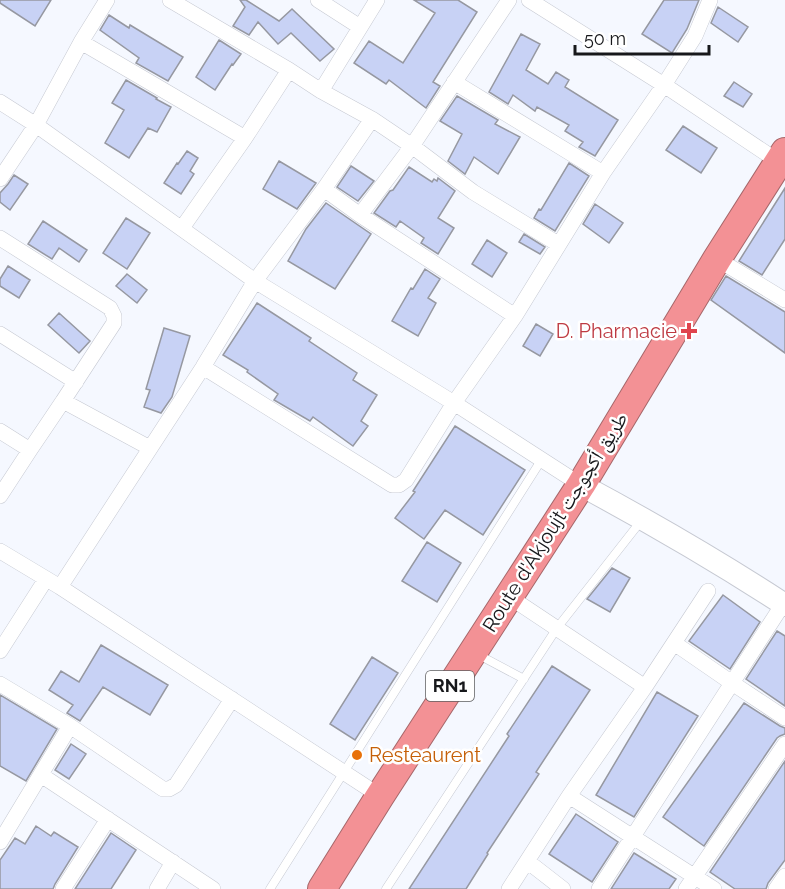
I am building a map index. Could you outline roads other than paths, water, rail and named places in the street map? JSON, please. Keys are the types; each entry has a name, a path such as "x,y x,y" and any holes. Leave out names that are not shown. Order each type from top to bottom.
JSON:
{"highway":[{"name":"Route d'Akjoujt طريق أكجوجت","path":"322,889 581,485 717,259 782,157"}],"street":[{"path":"0,179 36,125 81,42 107,0"},
{"path":"170,0 372,119 473,192 558,244"},
{"path":"318,0 360,27"},
{"path":"321,91 377,0"},
{"path":"360,215 412,146 509,0"},
{"path":"529,0 782,157"},
{"path":"203,367 392,485 399,485 406,480 454,403 515,316 603,173 664,85 694,36 711,0"},
{"path":"81,42 245,138"},
{"path":"182,228 289,70"},
{"path":"454,82 603,173"},
{"path":"0,102 36,125 255,281 454,403 581,485 643,519 784,605 599,889"},
{"path":"60,587 203,367 255,281 324,189 372,119"},
{"path":"324,189 515,316"},
{"path":"0,238 110,308 113,312 114,323 0,496"},
{"path":"717,259 785,300"},
{"path":"0,334 76,382"},
{"path":"63,401 150,448"},
{"path":"0,431 30,450"},
{"path":"0,551 60,587 380,796"},
{"path":"0,651 46,579"},
{"path":"509,889 708,591"},
{"path":"508,596 645,687"},
{"path":"674,643 785,718"},
{"path":"0,684 70,726 163,789 176,785 232,699"},
{"path":"0,842 70,726"},
{"path":"690,883 785,744"},
{"path":"41,775 213,889"},
{"path":"569,796 632,837 690,883 714,889"},
{"path":"63,889 108,819"},
{"path":"527,861 563,889"},
{"path":"157,889 173,862"},
{"path":"776,889 785,876"}],"lane":[{"path":"270,889 542,459"},
{"path":"386,889 557,628 643,519"},
{"path":"473,652 524,678"}],"place":[{"name":"D. Pharmacie","path":"689,331"},
{"name":"Resteaurent","path":"357,755"}]}
